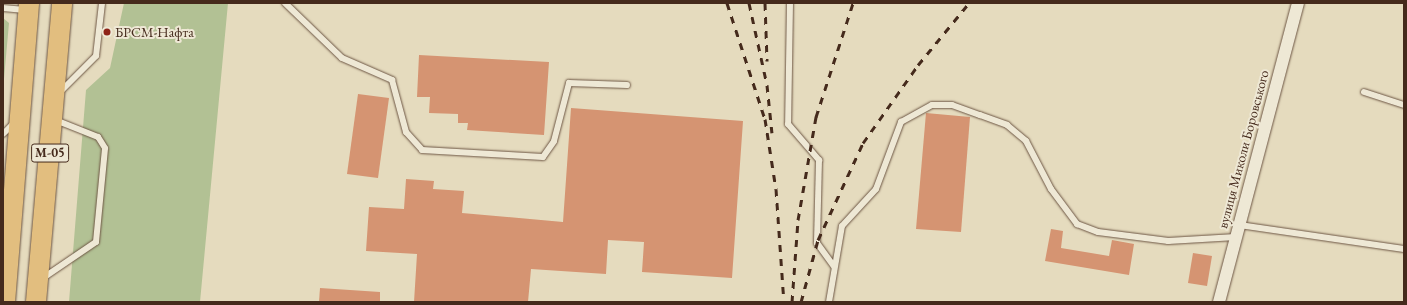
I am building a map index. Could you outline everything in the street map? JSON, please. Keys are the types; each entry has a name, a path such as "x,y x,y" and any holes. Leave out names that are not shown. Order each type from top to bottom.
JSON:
{"main road":[{"name":"М-05","path":"36,302 62,3"},
{"name":"М-05","path":"5,302 29,7"}],"street":[{"name":"вулиця Миколи Боровського","path":"1219,302 1298,3"}],"lane":[{"path":"54,98 96,56 102,3"},
{"path":"285,3 342,58 392,80 406,132 422,150 543,157 554,141 569,83 626,85"},
{"path":"790,3 788,124 819,160 817,243 834,266"},
{"path":"3,8 29,7"},
{"path":"1364,92 1404,105"},
{"path":"830,302 834,266 842,226 876,189 901,122 932,105 952,105 980,114 1007,126 1026,141 1051,189 1077,224 1098,232 1168,241 1236,238"},
{"path":"3,134 20,116"},
{"path":"38,281 91,247 98,235 103,142 53,119"},
{"path":"1239,225 1404,249"}],"green space":[{"path":"124,3 228,3 200,302 69,302 86,90 110,68"},
{"path":"3,18 9,23 3,90"}],"building":[{"path":"419,55 549,62 544,135 467,130 468,123 458,123 458,114 429,113 430,97 417,97"},
{"path":"358,94 389,98 378,178 347,174"},
{"path":"571,108 743,121 732,278 642,272 644,242 608,240 606,274 531,269 528,302 414,302 417,254 366,251 369,207 404,209 406,179 434,181 433,189 464,191 462,213 563,222"},
{"path":"926,113 970,117 961,232 916,229"},
{"path":"1051,229 1063,231 1061,248 1109,256 1112,240 1134,244 1129,275 1045,261"},
{"path":"1193,253 1212,256 1207,286 1188,283"},
{"path":"320,288 380,292 380,302 319,302"}],"railway":[{"path":"727,3 765,119 776,189 784,302"},
{"path":"749,3 767,85 772,133"},
{"path":"765,3 767,61"},
{"path":"792,302 798,220 816,117 853,3"},
{"path":"801,302 818,240 863,143 918,65 969,3"}],"place":[{"name":"БРСМ-Нафта","path":"107,32"}]}
